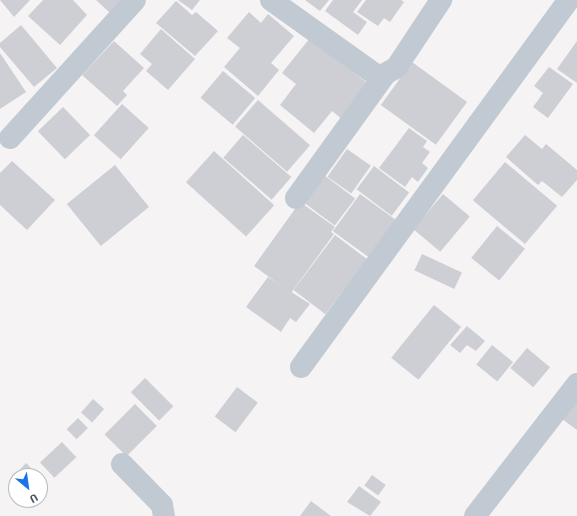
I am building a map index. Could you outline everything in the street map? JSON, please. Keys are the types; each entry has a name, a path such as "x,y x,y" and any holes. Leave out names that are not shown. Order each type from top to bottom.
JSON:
{"street":[{"path":"10,138 135,0"},
{"path":"271,0 374,76 384,76"},
{"path":"296,198 384,76 396,68 441,0"},
{"path":"301,367 569,0"},
{"path":"476,516 577,384"},
{"path":"122,464 162,505 164,516"}],"building":[{"path":"0,0 30,0 14,17"},
{"path":"43,0 73,0 87,15 60,45 28,16"},
{"path":"96,0 122,0 110,13"},
{"path":"178,0 200,0 192,10"},
{"path":"305,0 329,0 320,11"},
{"path":"333,0 362,0 353,12 367,22 358,35 325,11"},
{"path":"366,0 401,0 404,2 390,22 384,18 378,26 357,12"},
{"path":"176,1 192,15 196,12 218,31 195,56 156,23"},
{"path":"249,12 261,23 268,14 294,36 271,63 279,70 258,96 224,67 240,48 227,38"},
{"path":"21,25 57,68 34,87 0,47 0,43"},
{"path":"161,29 195,59 168,90 146,71 152,64 140,54"},
{"path":"310,38 371,86 343,120 332,111 314,133 280,105 296,84 282,73"},
{"path":"114,41 144,68 123,91 127,95 117,106 82,75"},
{"path":"577,41 577,83 557,69"},
{"path":"0,53 26,92 0,109"},
{"path":"412,62 467,102 436,145 381,105"},
{"path":"549,67 573,84 548,118 533,107 543,93 534,86"},
{"path":"223,71 255,98 233,125 201,98"},
{"path":"258,100 310,145 287,172 235,126"},
{"path":"122,104 149,128 121,159 94,135"},
{"path":"63,107 90,135 65,159 38,131"},
{"path":"409,128 427,141 423,147 430,152 422,163 428,168 418,182 412,177 405,187 379,168"},
{"path":"243,135 291,177 272,200 223,158"},
{"path":"525,135 542,149 546,144 577,170 577,180 562,197 542,181 538,185 506,157"},
{"path":"347,149 371,166 351,193 327,177"},
{"path":"214,151 274,205 246,236 186,182"},
{"path":"12,161 55,200 27,230 0,205 0,173"},
{"path":"505,162 557,206 525,244 473,200"},
{"path":"115,165 149,207 101,246 67,204"},
{"path":"374,166 409,192 392,216 357,189"},
{"path":"324,175 355,198 335,226 304,202"},
{"path":"360,194 396,220 369,257 333,231"},
{"path":"443,194 470,216 440,252 413,229"},
{"path":"300,202 335,227 331,232 334,234 291,293 254,266"},
{"path":"497,226 525,249 499,281 471,258"},
{"path":"335,235 367,259 325,314 293,290"},
{"path":"422,254 462,273 454,289 414,270"},
{"path":"268,277 310,304 296,322 290,318 281,332 246,307"},
{"path":"434,305 461,327 418,380 391,358"},
{"path":"467,326 485,341 476,351 467,345 460,353 450,345"},
{"path":"492,345 513,362 497,381 476,364"},
{"path":"527,348 550,367 533,387 510,368"},
{"path":"145,378 173,406 159,420 131,392"},
{"path":"237,387 258,403 235,432 215,417"},
{"path":"93,399 104,409 92,422 81,412"},
{"path":"577,399 577,430 562,419"},
{"path":"135,404 157,426 127,456 105,434"},
{"path":"78,418 88,428 77,439 67,429"},
{"path":"62,442 76,457 54,478 48,471 48,468 45,468 40,462"},
{"path":"26,463 31,468 21,468"},
{"path":"372,475 386,485 378,496 364,486"},
{"path":"359,486 381,502 370,516 347,502"},
{"path":"311,501 331,516 300,516"}]}
